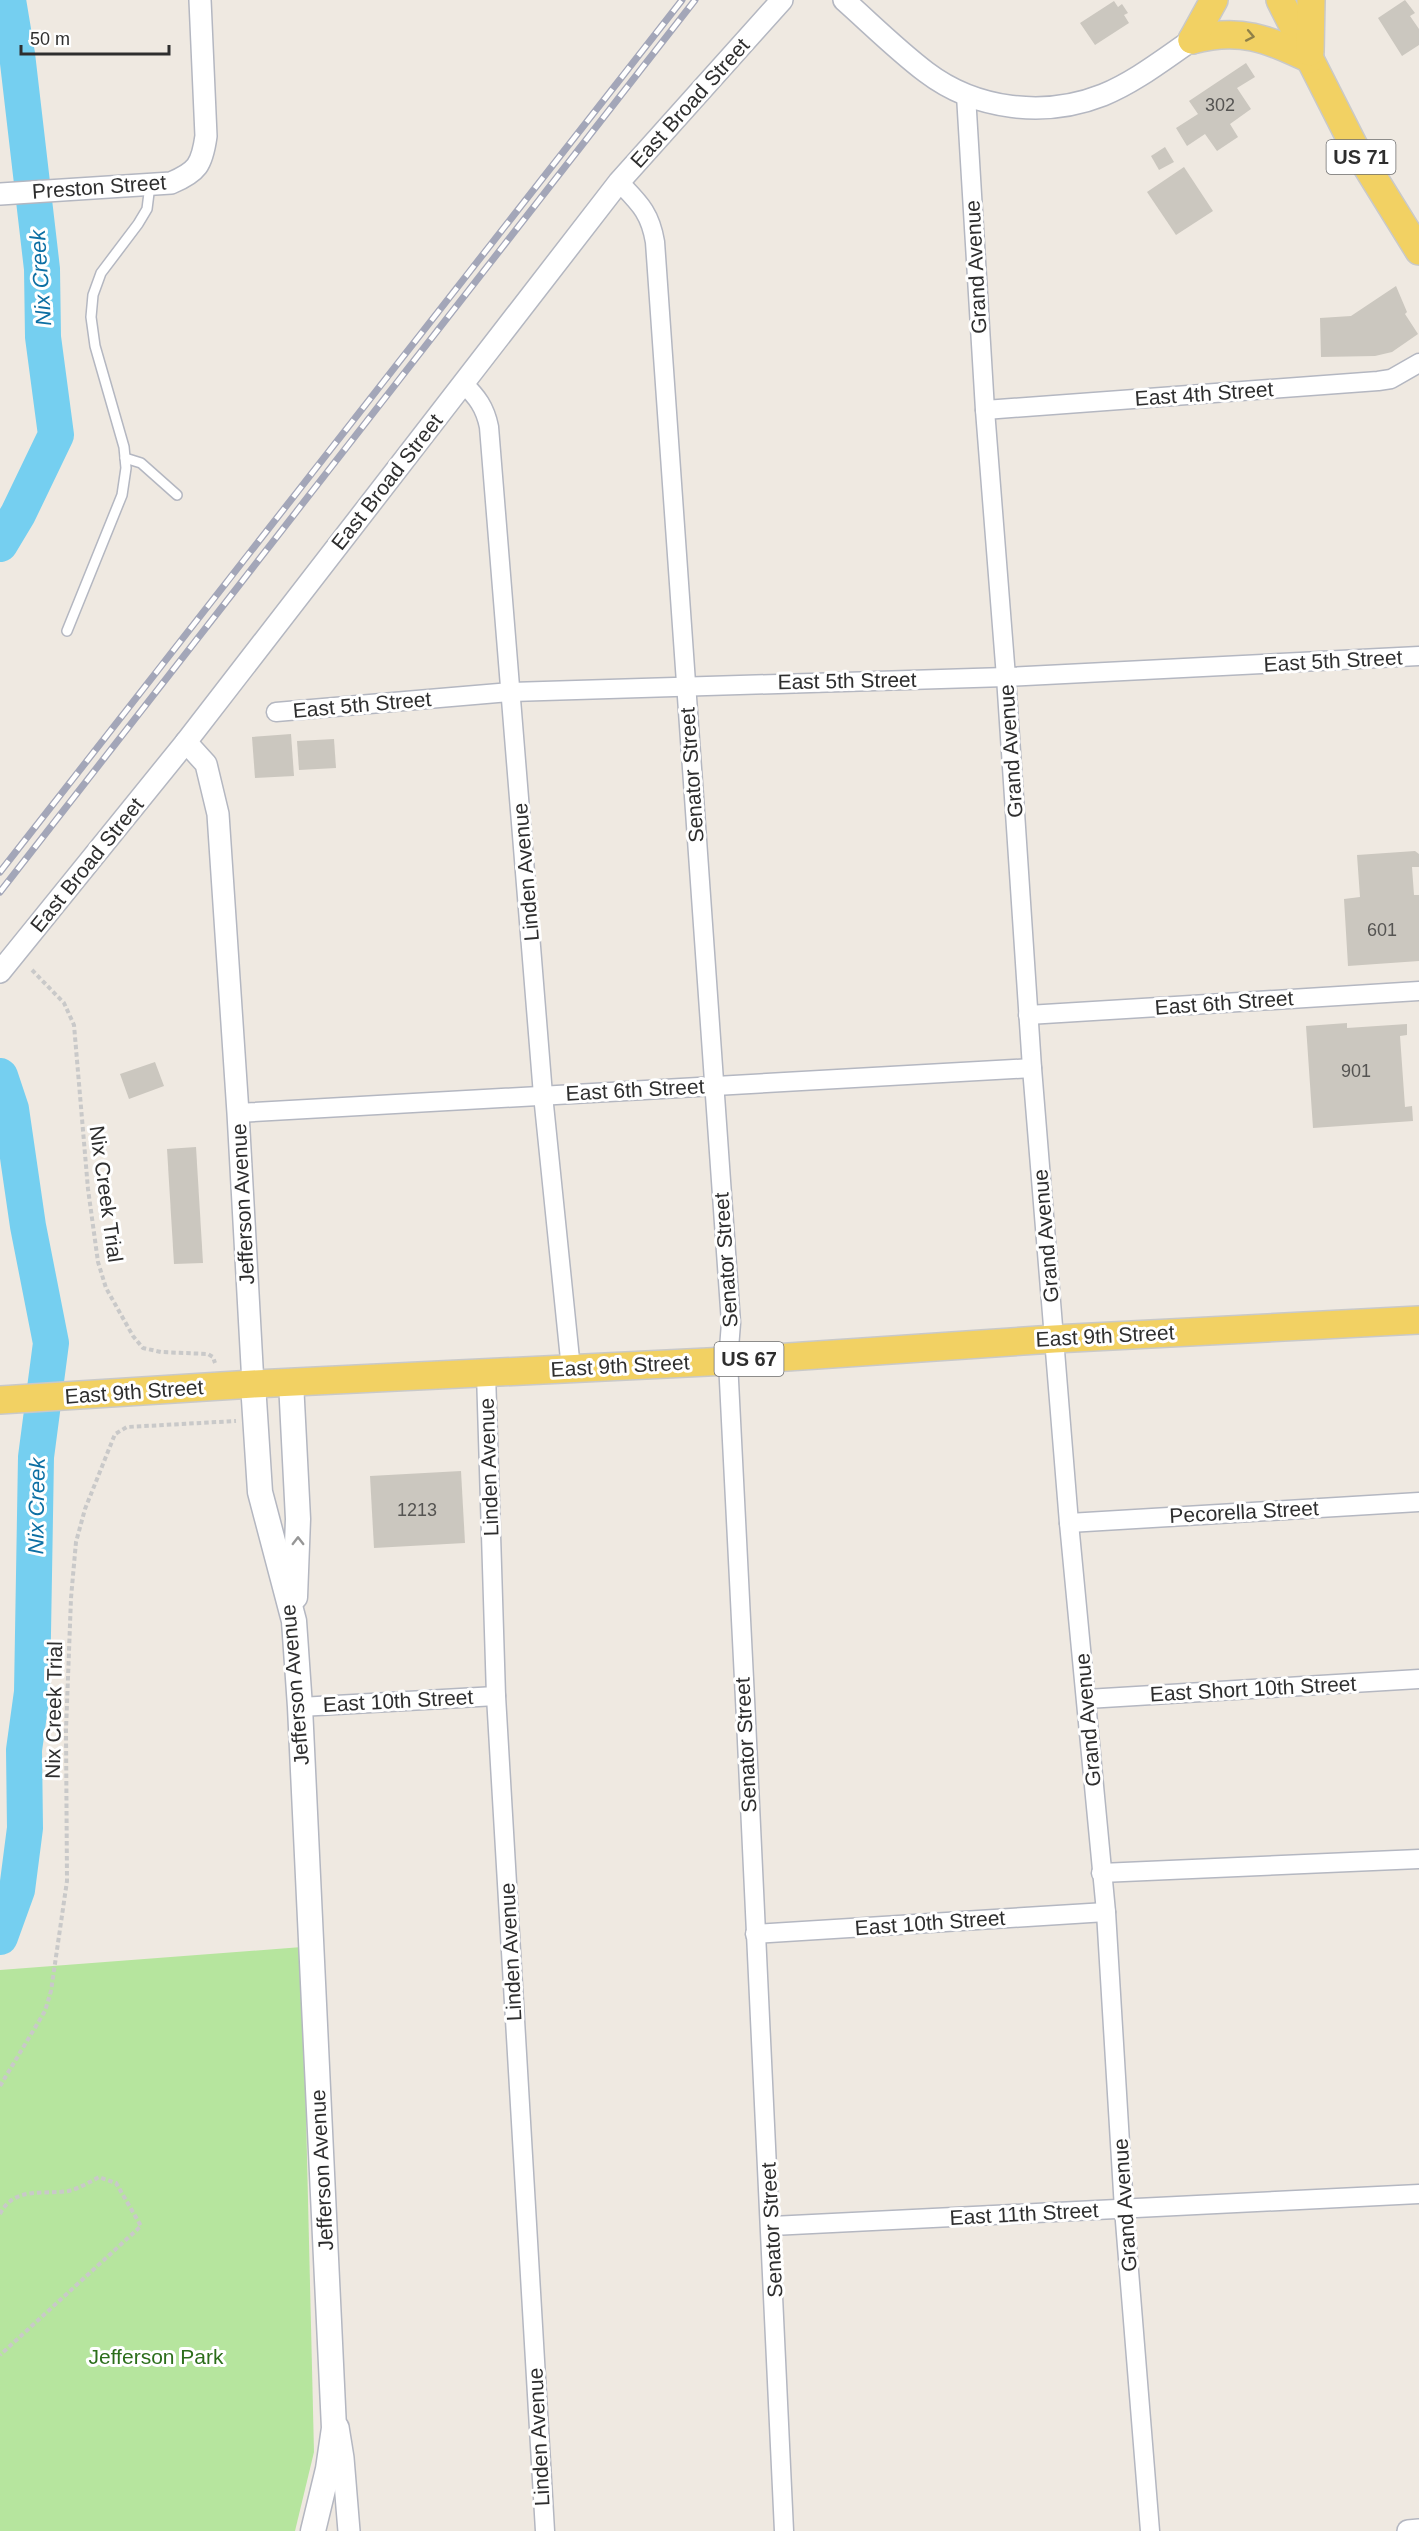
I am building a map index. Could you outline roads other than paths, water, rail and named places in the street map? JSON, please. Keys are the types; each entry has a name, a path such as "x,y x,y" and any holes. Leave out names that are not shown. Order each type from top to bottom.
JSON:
{"main road":[{"path":"1192,40 1214,0"},
{"name":"US 71","path":"1280,0 1354,146 1419,250"},
{"path":"1192,40 1212,34 1245,34 1310,59 1311,0"},
{"name":"East 9th Street","path":"2,1400 253,1383 728,1361 1054,1339 1419,1320"},
{"path":"291,1382 298,1546 294,1620"},
{"name":"Jefferson Avenue","path":"253,1383 260,1492 294,1620 300,1707 333,2406 333,2445 313,2531"}],"street":[{"name":"Preston Street","path":"0,194 171,183 196,170 204,153 206,136 200,0"},
{"name":"East Broad Street","path":"0,972 186,742 618,182 782,0"},
{"path":"844,0 926,72 966,94 1006,106 1045,108 1084,102 1125,84 1192,40"},
{"path":"868,0 876,28"},
{"name":"Grand Avenue","path":"966,94 985,410 1006,677 1032,1068 1069,1522 1106,1912 1124,2209 1150,2531"},
{"name":"Senator Street","path":"618,182 644,208 652,224 655,242 731,1323 728,1361 755,1934 772,2226 784,2531"},
{"name":"East 4th Street","path":"985,410 1378,381 1391,379 1419,363"},
{"name":"Linden Avenue","path":"463,383 480,401 489,427 543,1095 571,1369"},
{"name":"East 5th Street","path":"276,712 512,692 1006,677 1419,656"},
{"name":"Jefferson Avenue","path":"186,742 206,764 218,814 253,1383"},
{"name":"East 6th Street","path":"1028,1015 1419,991"},
{"name":"East 6th Street","path":"238,1113 1032,1068"},
{"name":"Linden Avenue","path":"486,1372 496,1696 545,2531"},
{"name":"Pecorella Street","path":"1069,1522 1419,1502"},
{"name":"East Short 10th Street","path":"1087,1699 1419,1679"},
{"name":"East 10th Street","path":"300,1707 496,1696"},
{"path":"1101,1873 1419,1859"},
{"name":"East 10th Street","path":"755,1934 1106,1912"},
{"name":"East 11th Street","path":"772,2226 1419,2194"},
{"path":"333,2406 343,2458 349,2531"},
{"path":"1408,2531 1419,2530"}],"lane":[{"path":"67,631 122,495 126,468 124,447 94,346 91,317 93,295 100,273 138,224 147,208 150,185"},
{"path":"124,458 141,463 177,495"}],"waterway":[{"name":"Nix Creek","path":"0,544 18,514 56,435 43,337 42,269 17,54 8,0"},
{"name":"Nix Creek","path":"0,1076 11,1109 28,1226 51,1343 36,1457 32,1692 24,1750 25,1828 17,1890 0,1937"}],"railway":[{"path":"0,872 682,0"},
{"path":"0,892 695,0"}],"park label":[{"name":"Jefferson Park","path":"156,2357"}]}
